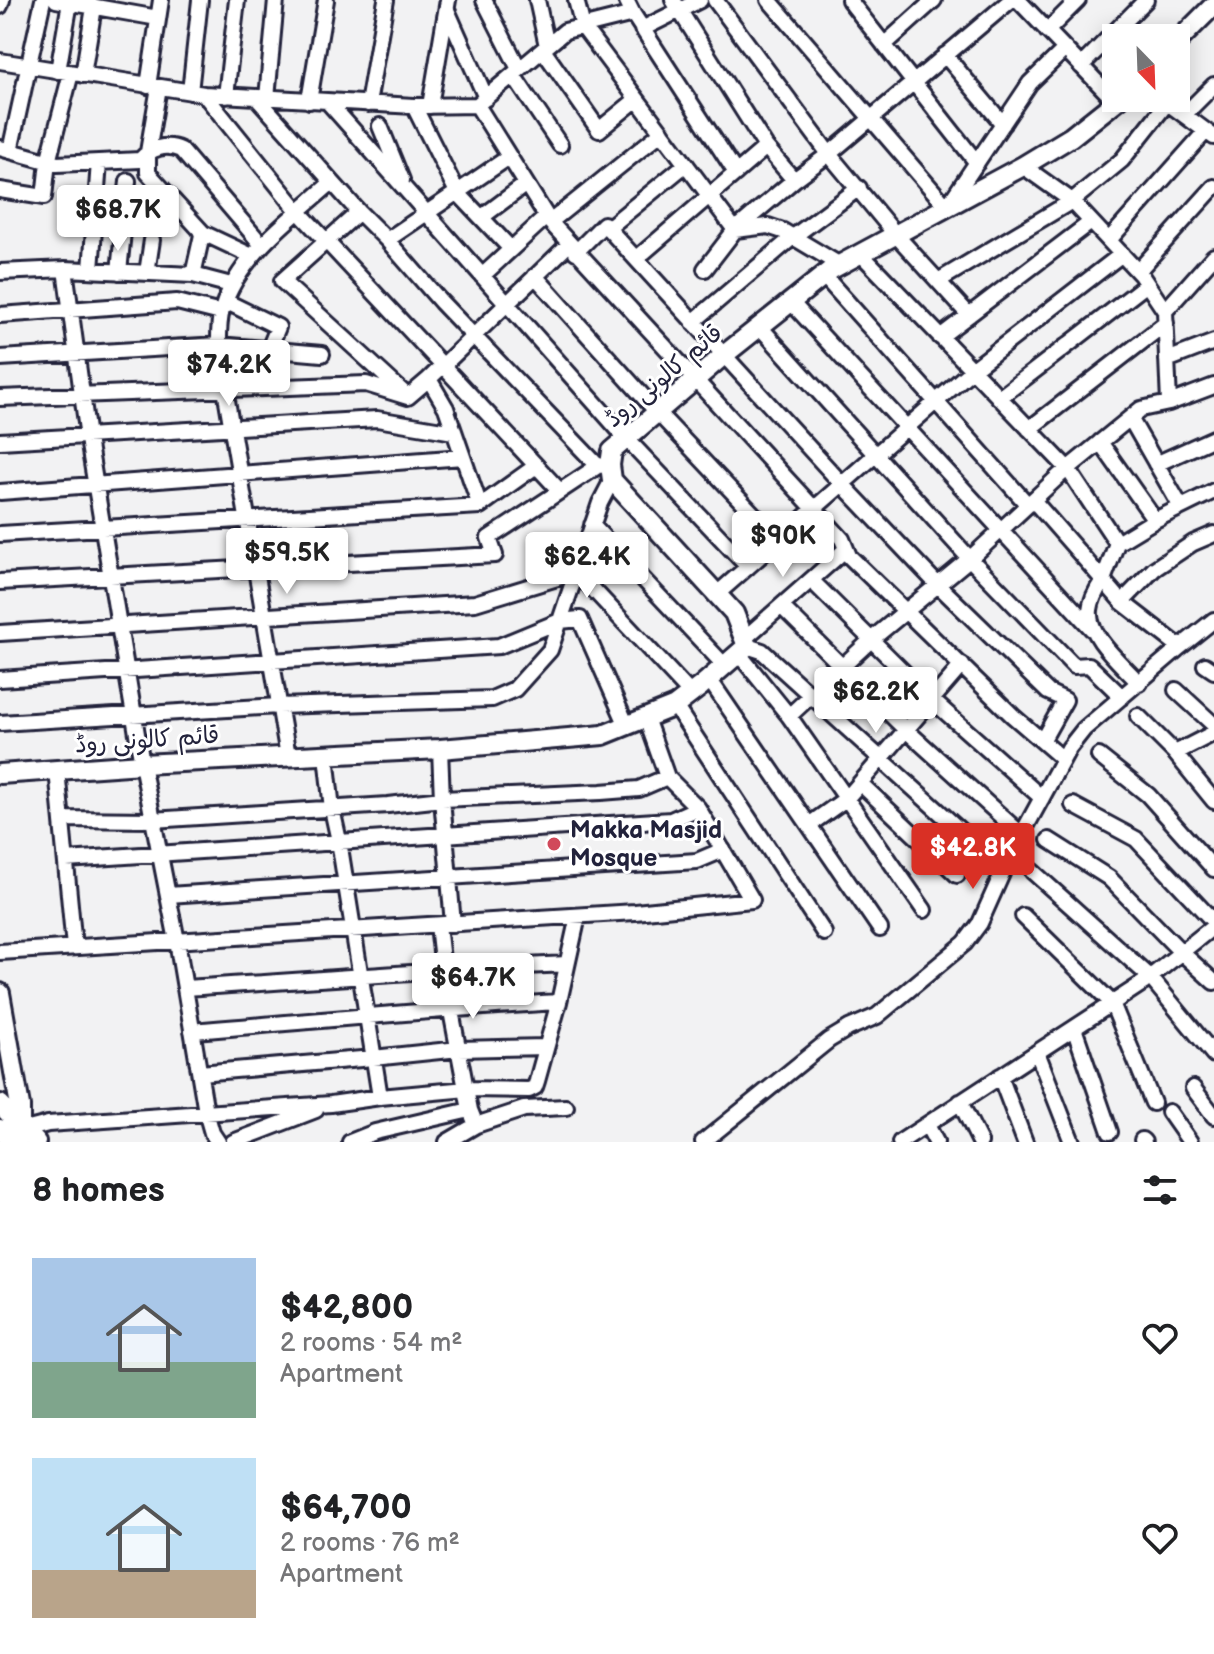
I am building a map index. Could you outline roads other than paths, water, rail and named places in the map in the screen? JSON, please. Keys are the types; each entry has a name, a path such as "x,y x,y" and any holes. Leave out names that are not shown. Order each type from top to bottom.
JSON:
{"street":[{"path":"0,6 2,0"},
{"path":"43,0 29,66 5,150 57,164 140,160 148,152 171,145 181,150 257,251"},
{"path":"161,0 148,173 203,233 257,251"},
{"path":"200,0 197,93 299,212 560,491"},
{"path":"226,96 237,0"},
{"path":"276,0 262,98 332,182 472,336 607,471 734,613 739,651"},
{"path":"309,101 326,0"},
{"path":"368,104 386,0"},
{"path":"484,0 516,72 560,145"},
{"path":"537,0 545,48 599,130 637,99"},
{"path":"576,0 583,27 735,230"},
{"path":"642,29 676,6 700,0"},
{"path":"715,0 829,154 896,235 969,315"},
{"path":"869,0 853,6 977,163"},
{"path":"884,45 934,0"},
{"path":"705,269 735,230 1011,0"},
{"path":"1018,0 1102,85"},
{"path":"1047,31 1078,0"},
{"path":"1081,66 1146,0"},
{"path":"71,73 63,1 94,7 129,6 158,18"},
{"path":"777,2 870,118 947,207 1030,83 1065,49"},
{"path":"447,4 481,102 509,157 548,220 842,539 849,556 1013,716 1063,759"},
{"path":"430,106 447,4"},
{"path":"1190,29 1214,5"},
{"path":"676,6 766,147 794,180"},
{"path":"0,190 44,197 48,162 71,73 94,7"},
{"path":"0,61 226,96 414,106 481,102 565,31 583,27 629,7 736,173"},
{"path":"945,55 1003,124"},
{"path":"1184,115 1214,85"},
{"path":"328,102 626,438 748,567"},
{"path":"414,106 457,192 511,249"},
{"name":"قائم کالونی روڈ","path":"607,471 612,451 626,438 824,276 1023,166 1071,137 1103,112"},
{"path":"938,281 1072,201 1122,160 1156,112"},
{"path":"1109,240 1210,134 1180,112"},
{"path":"380,126 407,191"},
{"path":"482,276 511,249 662,132"},
{"path":"636,259 766,147"},
{"path":"387,240 509,157"},
{"path":"91,270 99,162"},
{"path":"608,228 686,164"},
{"path":"1023,166 1072,201 1143,277 1165,317 1169,403"},
{"path":"119,272 128,181"},
{"path":"288,756 219,345 223,307 231,285 257,251 332,182"},
{"path":"482,217 526,184"},
{"path":"999,398 1143,277 1214,187"},
{"path":"693,322 793,237 859,188"},
{"path":"359,212 282,281 408,397"},
{"path":"940,337 1091,222"},
{"path":"408,397 535,276 604,224 938,585 1048,692 1065,700 1042,741"},
{"path":"735,230 768,226 783,231 840,265"},
{"path":"193,275 202,235 200,230"},
{"path":"147,273 152,240"},
{"path":"861,254 1068,469 1117,543"},
{"path":"717,594 972,370 1122,254"},
{"path":"1029,429 1165,317 1214,256"},
{"path":"0,272 65,269 193,275 231,285"},
{"path":"65,269 87,436 142,764 177,941 206,1112 218,1142"},
{"path":"535,276 778,540"},
{"path":"824,276 935,402 1122,602 1180,647"},
{"path":"0,315 177,302 223,307 278,327 269,349"},
{"path":"791,302 1139,683"},
{"path":"760,327 970,559 1074,666 1089,665 1122,697"},
{"path":"1167,360 1214,342"},
{"path":"0,358 219,345 322,354"},
{"path":"429,379 446,408 480,506"},
{"path":"0,398 366,384 408,397"},
{"path":"789,716 871,640 970,559 1068,469 1141,409 1169,403 1214,386"},
{"path":"1130,418 1181,507"},
{"path":"0,441 377,419 454,432"},
{"path":"1156,464 1214,438"},
{"path":"1100,442 1155,520"},
{"path":"0,492 463,457"},
{"path":"0,534 480,506 536,466"},
{"path":"0,582 495,555 489,538 560,491 607,471"},
{"path":"0,723 279,706 492,699 515,689 550,650 600,503 607,471"},
{"path":"1092,629 1090,610 1094,595 1117,543 1214,491"},
{"path":"592,525 739,651 789,716 924,910"},
{"path":"1122,602 1154,569 1193,543 1214,534"},
{"path":"739,651 781,606 846,549"},
{"path":"0,633 475,603 577,572"},
{"path":"577,572 690,693"},
{"path":"811,580 932,700 1042,798"},
{"path":"781,606 906,730 1022,835"},
{"path":"0,679 499,646 560,621 580,619 627,726"},
{"path":"703,1142 829,1040 877,1016 965,943 980,923 1009,858 1069,748 1084,729 1214,620"},
{"path":"739,651 762,651 976,845"},
{"name":"قائم کالونی روڈ","path":"0,774 440,749 603,735 675,706 739,651"},
{"path":"809,825 847,798 962,665"},
{"path":"709,679 880,929"},
{"path":"1176,690 1214,725"},
{"path":"675,706 824,933"},
{"path":"1138,716 1175,753 1214,801"},
{"path":"0,952 578,916 752,900 698,808 667,777 646,718"},
{"path":"1175,753 1214,733"},
{"path":"440,749 450,877 443,969 470,1110 476,1125"},
{"path":"326,755 332,809 380,1097"},
{"path":"1099,756 1148,795 1214,869"},
{"path":"57,770 74,947"},
{"path":"62,819 152,820 442,799 639,789 667,777"},
{"path":"860,783 957,875"},
{"path":"900,1142 1150,977 1214,924 1136,839 1073,805"},
{"path":"66,860 671,820 698,808"},
{"path":"1049,840 1109,878 1214,982"},
{"path":"168,895 697,861 723,850"},
{"path":"1032,871 1150,977 1214,1055"},
{"path":"0,1129 22,1136 48,1124 331,1104 467,1089 529,1090 535,1087 537,1081 578,916"},
{"path":"1023,916 1112,1003 1153,1103"},
{"path":"185,988 443,969 567,964"},
{"path":"192,1031 451,1008 559,1002"},
{"path":"1,1004 20,1106 22,1136"},
{"path":"1074,1028 1110,1132"},
{"path":"200,1073 459,1049 546,1047"},
{"path":"1037,1052 1072,1142"},
{"path":"1000,1076 1025,1142"},
{"path":"1193,1088 1214,1116"},
{"path":"960,1102 980,1142"},
{"path":"0,1104 22,1136"},
{"path":"233,1142 331,1104"},
{"path":"447,1142 476,1125 524,1109 566,1107"},
{"path":"350,1142 375,1132 470,1110"},
{"path":"1169,1112 1190,1142"},
{"path":"927,1125 936,1142"}],"place":[{"name":"Makka Masjid Mosque","path":"554,844"}]}
